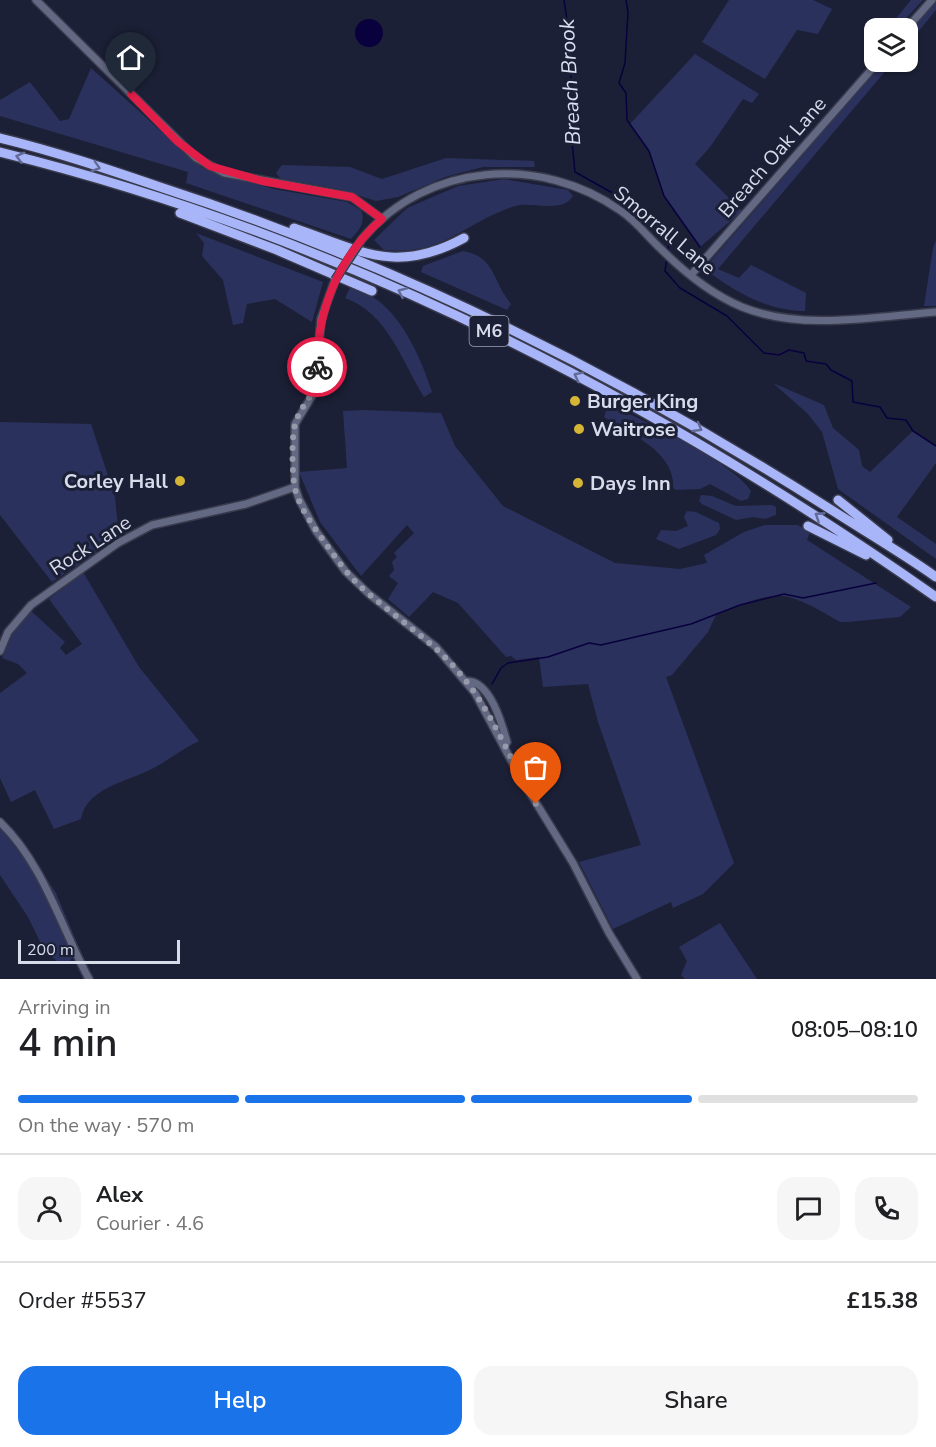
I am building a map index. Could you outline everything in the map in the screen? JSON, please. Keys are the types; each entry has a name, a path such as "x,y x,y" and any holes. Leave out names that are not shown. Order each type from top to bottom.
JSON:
{"highway":[{"name":"M6","path":"0,138 211,203 374,266 537,341 699,428 936,577"},
{"name":"M6","path":"0,152 153,197 276,240 482,328 694,439 787,496 936,597"},
{"path":"46,164 247,238 372,291"},
{"path":"211,203 386,257 414,258 439,252 464,238"},
{"path":"838,500 920,565"},
{"path":"808,526 906,576"}],"street":[{"path":"36,0 196,158 224,172 352,197 382,219"},
{"path":"916,18 932,0"},
{"name":"Breach Oak Lane","path":"691,275 869,72"},
{"name":"Smorrall Lane","path":"295,487 295,424 315,391 321,319 335,280 362,238 382,219 410,198 443,183 482,174 513,173 569,183 600,196 641,228 664,252 718,296 740,306 783,318 869,318 936,312"},
{"path":"295,487 316,531 346,572 369,594 436,647 466,681 483,705 504,747 573,863 609,933 637,979"},
{"name":"Rock Lane","path":"0,651 8,632 31,605 118,543 152,525 246,504 295,487"},
{"path":"0,822 13,836 39,875 89,979"}],"shaded area":[{"path":"729,0 813,0 832,9 818,34 797,30 765,79 702,42"},
{"path":"911,0 923,0 906,18 896,18"},
{"path":"936,0 936,10 918,32 918,22"},
{"path":"369,19 379,23 383,33 379,43 369,47 359,43 355,33 359,23"},
{"path":"695,54 759,94 752,103 743,99 710,147 695,164 742,211 700,247 664,196 649,151 630,124"},
{"path":"91,68 201,167 274,189 347,202 361,210 363,219 359,229 351,239 186,183 188,172 0,116 0,100 30,82 60,121 69,119"},
{"path":"875,72 885,72 718,269 739,278 751,265 806,293 805,311 778,308 752,299 728,286 706,270 708,264"},
{"path":"446,158 534,161 535,167 483,167 445,177 398,197 376,201 338,189 281,179 276,173 282,165 350,167 382,179"},
{"path":"504,179 568,190 573,196 568,201 554,206 515,206 423,248 384,250 374,240 407,208 458,186"},
{"path":"196,233 323,282 312,322 275,299 247,304 243,323 233,325 223,280 202,256 204,243"},
{"path":"936,240 936,306 924,306 933,248"},
{"path":"463,251 474,254 488,264 511,304 507,310 421,272 423,266"},
{"path":"351,286 376,299 395,318 411,341 432,392 424,397 401,354 383,327 360,305 345,298"},
{"path":"773,383 824,405 833,428 859,450 862,466 870,472 913,431 936,446 936,463 897,517 936,544 936,559 838,489 822,432 808,414"},
{"path":"608,404 707,455 741,480 751,491 748,499 741,501 710,484 700,489 676,490 673,488 672,475 659,454 638,437 604,417"},
{"path":"343,411 441,413 455,446 503,506 615,563 680,569 707,563 704,555 744,532 765,525 798,525 810,532 807,540 911,607 900,617 840,622 789,597 762,598 716,615 708,632 672,675 666,677 734,863 703,894 673,908 671,902 613,929 579,862 641,845 598,722 588,684 543,687 539,657 516,660 511,656 506,657 458,603 433,592 409,617 388,599 398,583 389,576 394,570 392,562 397,557 394,553 414,533 407,525 361,576 320,522 299,472 347,468"},
{"path":"0,422 91,424 115,497 119,538 52,582 0,515"},
{"path":"701,495 712,496 736,506 772,505 776,507 776,515 765,519 753,517 736,520 702,504 699,501"},
{"path":"687,511 696,512 719,523 720,529 716,535 679,549 656,539 661,530 676,531 688,526 684,517"},
{"path":"83,572 139,667 199,741 149,771 102,791 92,798 81,819 54,829 35,790 11,802 0,778 0,693 27,673 18,664 2,658 15,628 31,611 65,642 60,648 66,655 82,644 49,599"},
{"path":"0,827 18,850 26,847 56,893 79,948 70,961 58,962 44,950 28,917 0,875"},
{"path":"720,923 757,979 685,979 681,975 687,961 679,947"}],"waterway":[{"name":"Breach Brook","path":"564,0 572,53 569,112 575,172 627,201 669,243 668,250"},
{"path":"626,0 628,12 625,63 619,83 626,93 627,120 649,151 664,196 700,247"},
{"name":"Breach Brook","path":"667,258 665,271 680,288 727,316 764,353 779,355 789,350 804,353 806,361 826,364 831,370 852,381 853,402 880,407 887,418 906,420 913,431 936,446"},
{"path":"492,684 501,668 508,663 548,657 589,643 601,645 691,624 740,605 784,594 803,598 876,583"}],"way so far":[{"path":"317,367 315,391 300,412 294,431 295,487 306,514 346,572 369,594 436,647 466,681 483,705 536,804"}],"place":[{"name":"Burger King","path":"575,401"},
{"name":"Waitrose","path":"579,429"},
{"name":"Corley Hall","path":"180,481"},
{"name":"Days Inn","path":"578,483"}],"route":[{"path":"131,94 177,141 196,158 210,166 224,172 262,181 352,197 382,219 362,238 335,280 321,319 317,367"}]}
